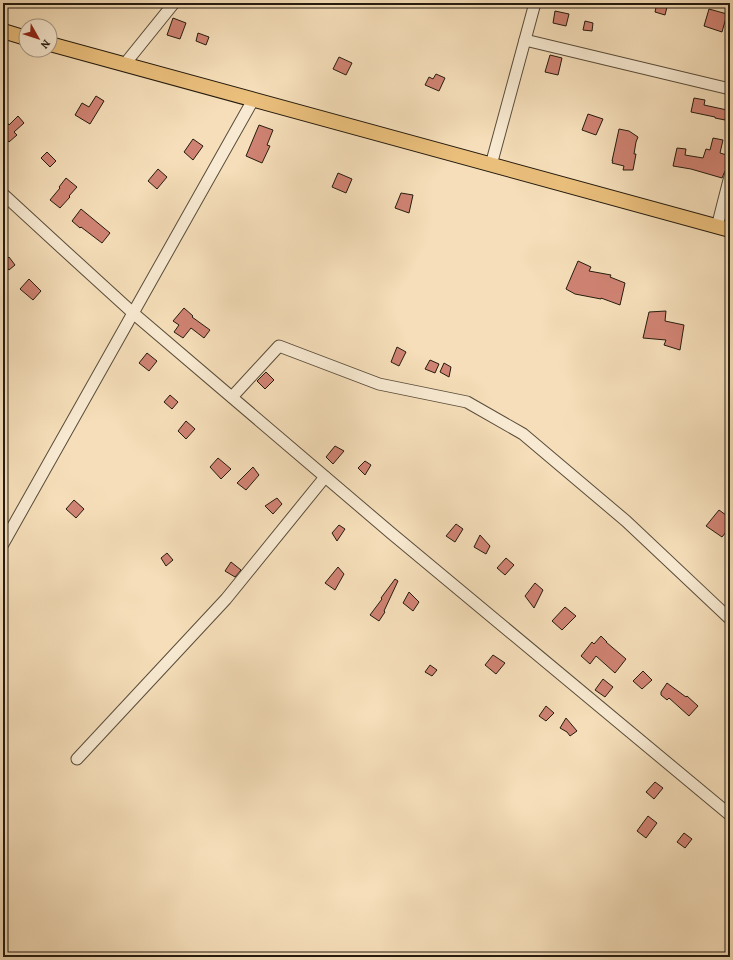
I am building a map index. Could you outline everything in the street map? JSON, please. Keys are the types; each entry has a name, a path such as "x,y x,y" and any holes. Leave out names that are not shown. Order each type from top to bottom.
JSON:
{"main road":[{"path":"3,32 18,36"},
{"path":"58,46 724,228"}],"street":[{"path":"124,65 174,3"},
{"path":"490,165 535,3"},
{"path":"525,40 730,89"},
{"path":"3,544 253,100"},
{"path":"724,228 730,176"},
{"path":"3,194 134,313 325,477 730,815"},
{"path":"232,397 279,346 380,384 467,402 523,434 626,521 730,619"},
{"path":"77,759 226,599 325,477"}],"building":[{"path":"657,3 668,3 665,15 655,12"},
{"path":"709,9 727,14 722,32 704,26"},
{"path":"555,11 569,14 566,26 553,23"},
{"path":"173,18 186,23 180,39 167,35"},
{"path":"585,21 593,23 592,31 583,30"},
{"path":"198,33 209,37 206,45 196,41"},
{"path":"550,55 562,58 558,75 545,72"},
{"path":"339,57 352,63 346,75 333,69"},
{"path":"436,74 445,78 439,91 425,85 429,77 433,79"},
{"path":"96,96 104,101 90,124 75,115 82,103 89,107"},
{"path":"694,98 705,100 704,105 727,110 725,120 691,112"},
{"path":"588,114 603,119 596,135 582,130"},
{"path":"18,116 24,123 14,132 17,135 9,142 3,135 3,117 9,125"},
{"path":"259,125 273,130 267,145 270,146 262,163 246,156"},
{"path":"619,129 629,131 638,137 634,154 636,154 633,170 623,170 624,166 612,163"},
{"path":"713,138 723,140 720,153 730,156 728,170 725,171 722,178 691,169 673,166 677,148 686,149 685,155 703,158 706,149 710,150"},
{"path":"193,139 203,146 193,160 184,152"},
{"path":"47,152 56,161 50,167 41,158"},
{"path":"158,169 167,177 157,189 148,181"},
{"path":"338,173 352,179 346,193 332,187"},
{"path":"66,178 77,187 60,208 50,200"},
{"path":"401,193 413,195 409,213 395,208"},
{"path":"81,209 110,233 102,243 72,221"},
{"path":"9,257 15,265 9,270 3,262"},
{"path":"578,261 591,267 589,271 611,275 610,277 625,283 620,305 601,298 575,294 566,289"},
{"path":"29,279 41,291 33,300 20,289"},
{"path":"184,308 193,316 192,317 210,330 204,338 191,328 183,338 174,332 179,325 173,321"},
{"path":"666,311 665,321 684,325 680,350 664,345 666,340 643,338 649,312"},
{"path":"397,347 406,352 399,366 391,362"},
{"path":"147,353 157,361 149,371 139,363"},
{"path":"430,360 439,364 435,373 425,369"},
{"path":"444,363 451,367 449,377 440,372"},
{"path":"266,372 274,380 265,389 257,381"},
{"path":"170,395 178,402 172,409 164,402"},
{"path":"186,421 195,429 186,439 178,431"},
{"path":"335,446 344,451 333,464 326,457"},
{"path":"218,458 231,469 221,479 210,467"},
{"path":"365,461 371,465 365,475 358,468"},
{"path":"253,467 259,475 246,490 237,483"},
{"path":"277,498 282,504 273,514 265,506"},
{"path":"74,500 84,509 76,518 66,509"},
{"path":"719,510 730,518 730,527 722,537 706,526"},
{"path":"456,524 463,529 455,542 446,536"},
{"path":"339,525 345,529 337,541 332,533"},
{"path":"480,535 490,546 486,554 474,547"},
{"path":"167,553 173,560 166,566 161,558"},
{"path":"506,558 514,565 505,575 497,568"},
{"path":"231,562 241,570 235,577 225,571"},
{"path":"338,567 344,574 335,590 325,583"},
{"path":"395,579 398,581 384,611 385,612 379,621 370,615"},
{"path":"535,583 543,590 534,608 525,596"},
{"path":"409,592 419,602 413,611 403,603"},
{"path":"565,607 576,616 562,630 552,621"},
{"path":"601,636 626,659 615,673 596,656 590,664 581,656 592,642 594,644"},
{"path":"493,655 505,663 496,674 485,665"},
{"path":"430,665 437,670 432,676 425,672"},
{"path":"643,671 652,680 642,689 633,681"},
{"path":"603,679 613,687 605,697 595,690"},
{"path":"667,683 686,697 687,696 698,706 689,716 669,698 667,700 661,695 661,692"},
{"path":"546,706 554,713 546,721 539,716"},
{"path":"566,718 577,731 570,736 567,732 560,728"},
{"path":"655,782 663,788 654,799 646,792"},
{"path":"648,816 657,823 646,838 637,831"},
{"path":"684,833 692,839 685,848 677,842"}]}
